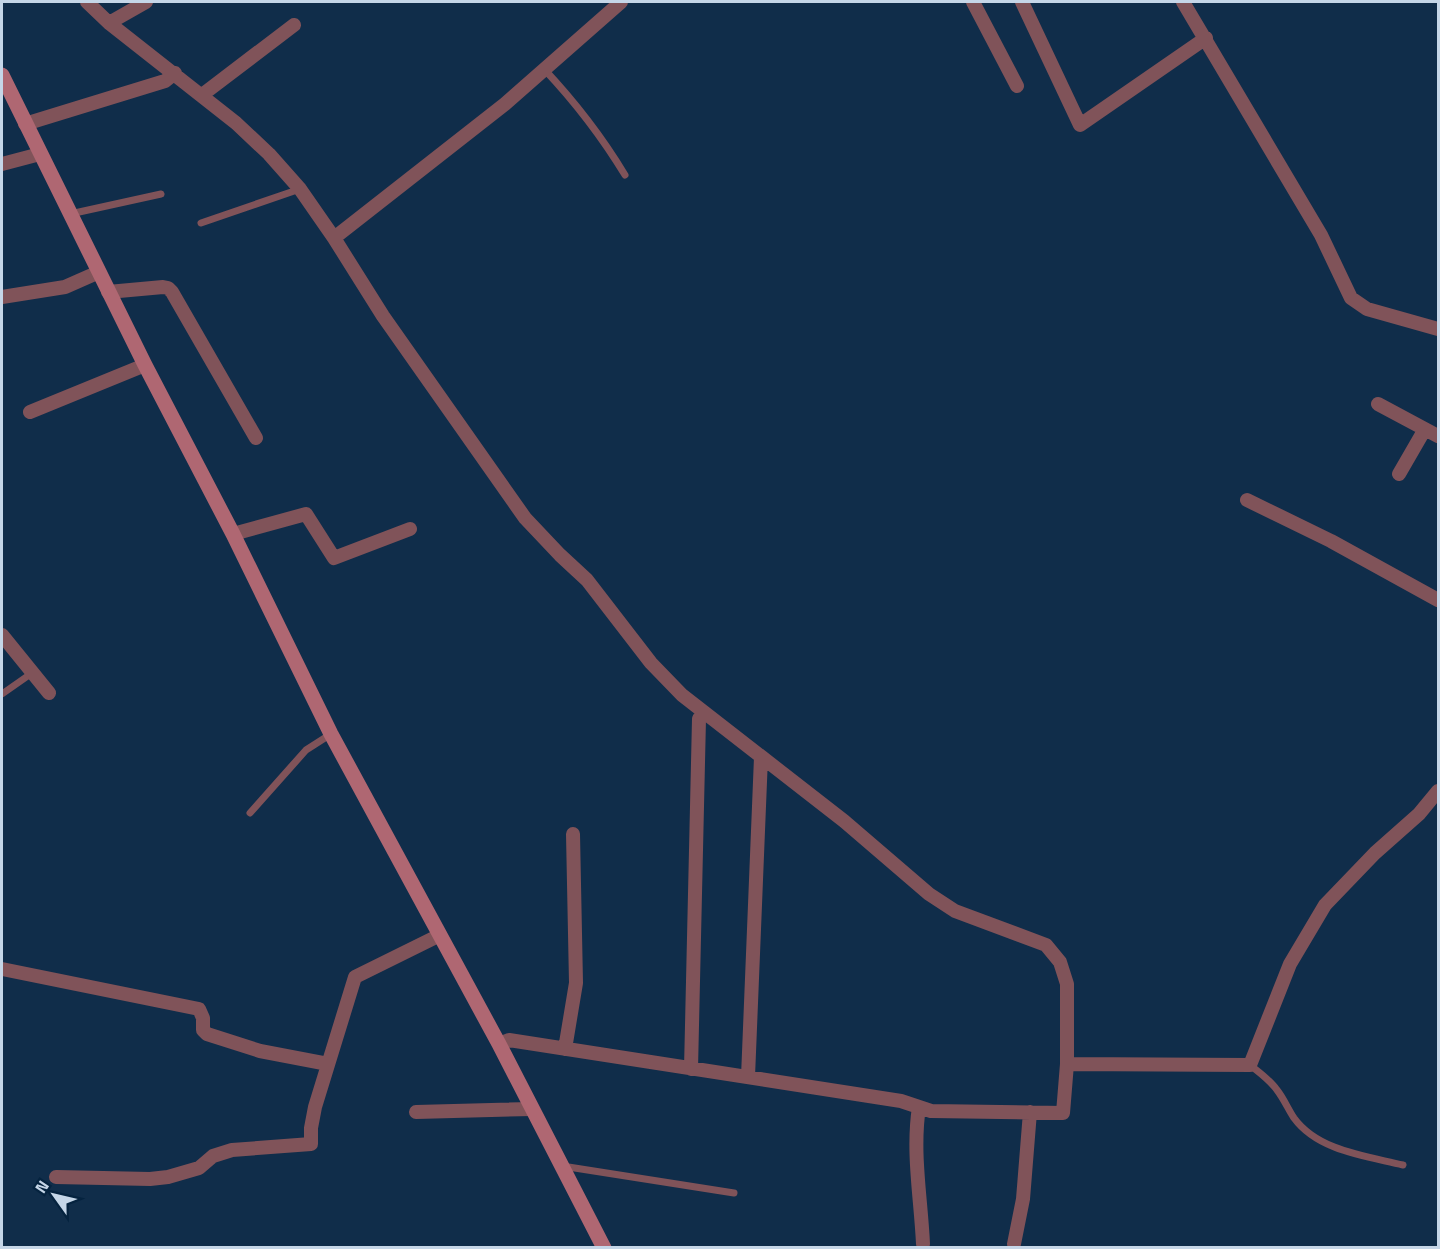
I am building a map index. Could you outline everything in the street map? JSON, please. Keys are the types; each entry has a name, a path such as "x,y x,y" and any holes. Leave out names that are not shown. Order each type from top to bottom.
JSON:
{"street":[{"path":"87,2 109,23 202,95 252,139 300,189 383,316 525,518 587,580 651,663 682,695 844,821 929,894 955,911 1046,945 1060,962 1067,984 1067,1064 1063,1113 931,1111 901,1101 748,1077 509,1041 499,1044"},
{"path":"109,23 146,2"},
{"path":"334,238 505,104 621,2"},
{"path":"973,2 1017,86"},
{"path":"1022,2 1080,125 1206,38"},
{"path":"1183,2 1321,235 1351,298 1367,309 1438,329"},
{"path":"202,95 294,25"},
{"path":"25,124 165,81 175,73"},
{"path":"2,75 108,292 233,534 331,734 499,1044 604,1248"},
{"path":"2,164 40,154"},
{"path":"2,297 65,286 99,272"},
{"path":"108,292 163,287 172,292 256,438"},
{"path":"30,412 145,365"},
{"path":"1378,404 1438,436"},
{"path":"1399,474 1425,429"},
{"path":"1247,500 1438,600"},
{"path":"233,534 306,514 334,558 410,529"},
{"path":"2,635 49,693"},
{"path":"691,1069 699,719 703,712"},
{"path":"748,1077 761,757"},
{"path":"1067,1064 1250,1065 1290,964 1325,905 1375,853 1419,814 1438,791"},
{"path":"566,1049 576,983 573,834"},
{"path":"56,1177 168,1177 199,1168 213,1156 232,1150 311,1144 315,1107 355,977 440,935"},
{"path":"2,969 199,1009 203,1030 207,1034 260,1052 328,1064"},
{"path":"919,1107 917,1156 923,1244"},
{"path":"416,1112 532,1109"},
{"path":"1014,1244 1023,1199 1030,1112"}],"lane":[{"path":"544,69 566,92 611,152 625,175"},
{"path":"201,223 300,189"},
{"path":"70,214 161,194"},
{"path":"2,694 32,673"},
{"path":"250,813 306,750 331,734"},
{"path":"1250,1065 1269,1081 1295,1119 1317,1139 1343,1149 1403,1165"},
{"path":"562,1166 734,1193"}]}
